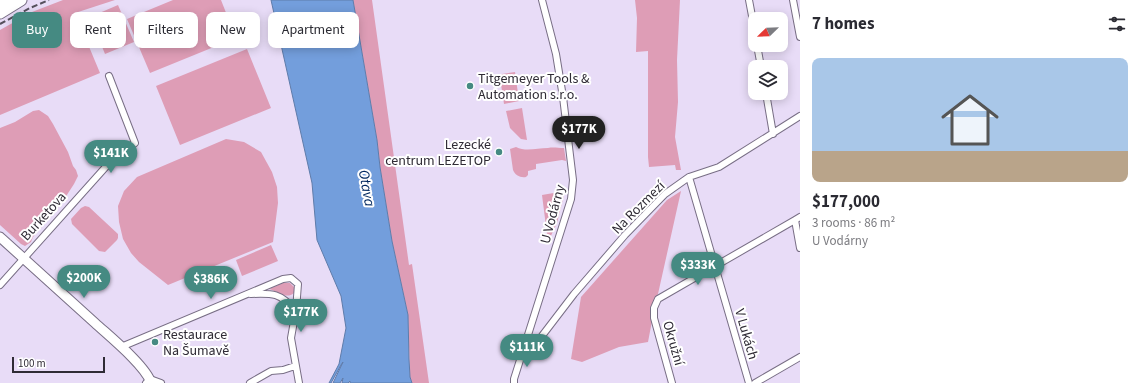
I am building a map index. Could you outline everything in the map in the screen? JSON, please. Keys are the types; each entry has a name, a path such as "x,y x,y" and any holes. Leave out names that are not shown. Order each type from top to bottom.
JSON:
{"highway":[{"path":"0,3 5,0"},
{"path":"0,9 20,0"},
{"path":"0,13 20,0"}],"main road":[{"name":"Burketova","path":"0,238 121,347 143,369 149,382"}],"street":[{"name":"U Vodárny","path":"514,383 522,351 571,199 573,180 556,54 542,0"},
{"path":"749,0 751,12"},
{"path":"793,0 800,37"},
{"name":"Burketova","path":"24,259 111,161 135,143 109,76"},
{"path":"767,100 773,134"},
{"name":"Na Rozmezí","path":"522,351 530,350 535,345 574,294 625,235 665,194 689,177 720,167 800,116"},
{"name":"V Lukách","path":"689,177 749,383"},
{"path":"797,218 800,248"},
{"name":"Okružní","path":"672,383 654,318 654,308 658,299 797,218"},
{"path":"0,286 24,259"},
{"path":"121,347 283,279 291,278 298,284 296,310 291,338 299,383"},
{"path":"247,294 275,295 286,300 296,310"},
{"path":"755,383 800,357"},
{"path":"250,383 271,371 283,370 296,366"},
{"path":"149,382 161,383"}],"shaded area":[{"path":"63,0 115,0 78,12 70,12 70,48 90,48 100,73 0,115 0,30 12,23 12,48 62,48 62,12 32,12"},
{"path":"173,0 221,0 226,12 206,12 206,48 211,48 150,73 139,48 198,48 198,12 144,12"},
{"path":"353,0 372,0 409,265 412,264 429,383 412,383 410,377 408,315 392,241 380,167 377,140 359,35 359,12 355,12"},
{"path":"635,0 680,0 677,60 678,102 675,137 681,170 676,170 675,165 649,167 648,51 636,52 637,18"},
{"path":"118,5 121,12 102,12"},
{"path":"134,16 134,35 127,19"},
{"path":"126,24 134,42 126,45"},
{"path":"103,48 120,48 105,54"},
{"path":"247,49 271,108 180,145 156,86"},
{"path":"515,72 519,101 504,104 500,78 502,74"},
{"path":"522,108 527,140 521,139 510,128 506,111"},
{"path":"39,110 48,116 53,124 68,152 78,176 61,204 33,237 31,242 25,246 0,225 0,128 15,122 33,111"},
{"path":"226,139 244,142 261,152 272,172 277,187 278,203 273,242 168,285 139,262 131,253 123,239 119,222 118,206 124,191 137,177"},
{"path":"516,147 528,150 564,148 566,161 562,160 536,164 536,169 528,171 528,175 526,177 520,177 516,175 513,170 510,149"},
{"path":"565,191 557,223 548,242 542,195"},
{"path":"681,191 658,294 651,308 652,321 648,342 619,347 582,362 571,359 581,297 667,200"},
{"path":"85,206 89,207 118,234 117,240 105,252 99,251 72,224 71,219 81,208"},
{"path":"271,245 278,261 242,276 236,260"},
{"path":"283,283 290,283 294,287 294,293 288,296 269,289"}],"water":[{"path":"271,0 353,0 355,12 274,12"},
{"name":"Otava","path":"359,35 392,241 408,315 410,377 412,383 350,383 350,381 348,383 342,383 343,378 340,383 333,383 343,362 331,383 329,383 339,364 346,328 341,296 317,240 312,183 282,48 359,48"}],"railway":[{"path":"0,24 49,0"}],"place":[{"name":"Titgemeyer Tools & Automation s.r.o.","path":"470,86"},
{"name":"Lezecké centrum LEZETOP","path":"499,152"},
{"name":"Restaurace Na Šumavě","path":"155,342"}]}
